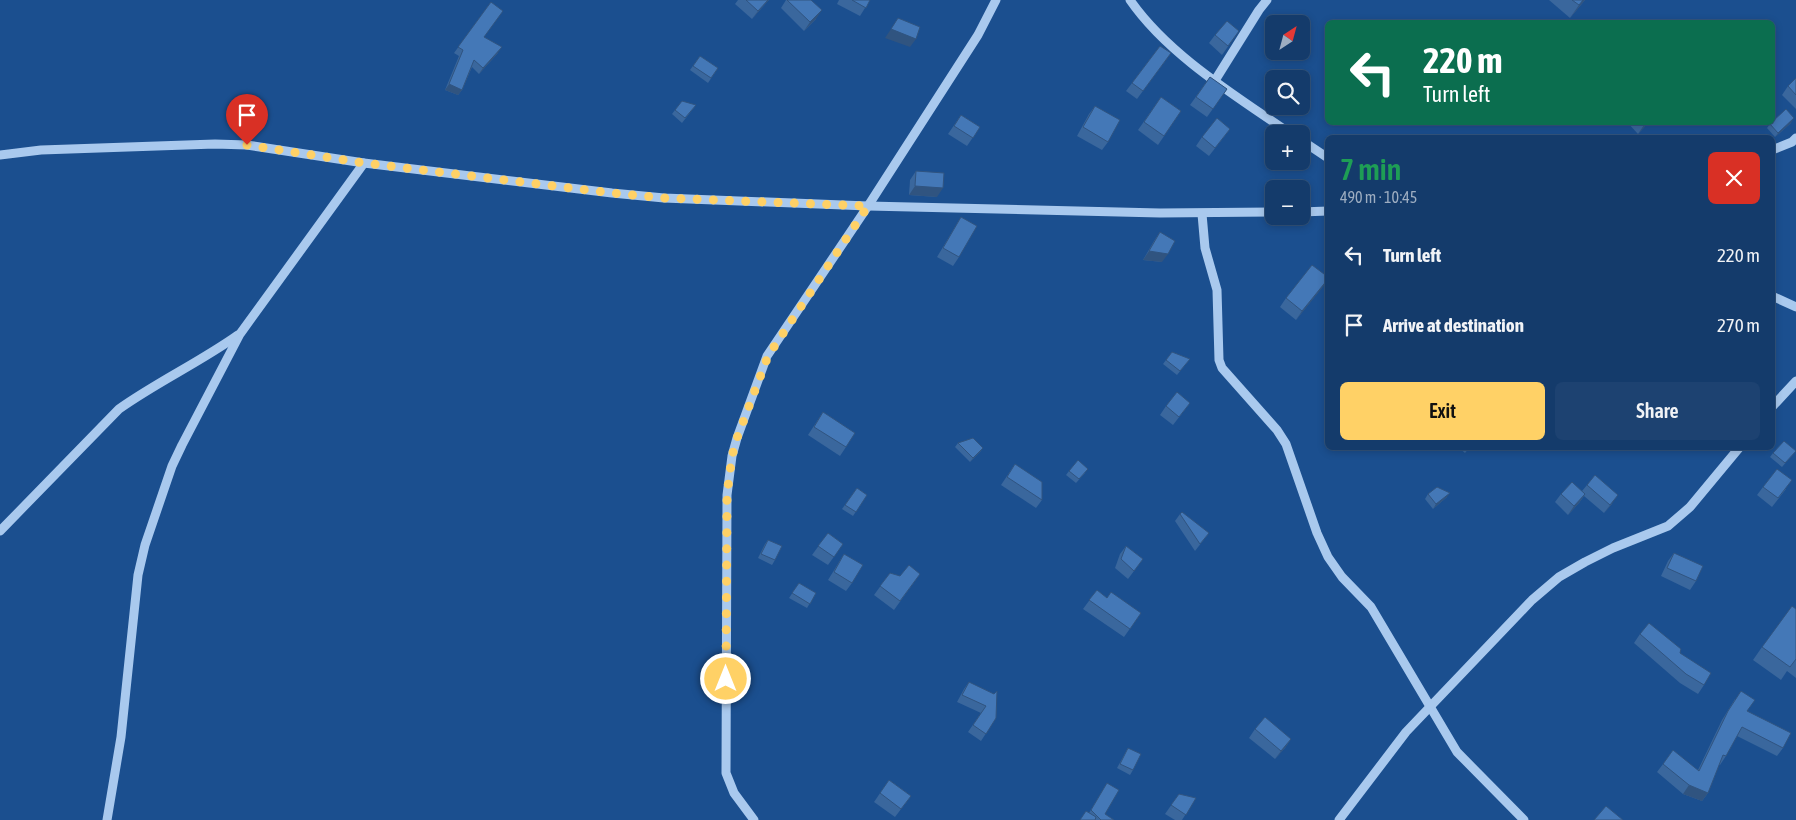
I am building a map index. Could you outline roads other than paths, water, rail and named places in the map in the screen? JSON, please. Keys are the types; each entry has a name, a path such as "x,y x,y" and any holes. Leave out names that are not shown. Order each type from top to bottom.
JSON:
{"street":[{"path":"754,820 734,793 726,773 727,511 732,456 758,377 768,356 868,206 978,35 996,0"},
{"path":"1130,0 1171,46 1214,82 1278,125"},
{"path":"1214,82 1267,0"},
{"path":"1775,149 1792,142 1796,138"},
{"path":"0,155 41,150 215,144 247,145 364,163 664,198 868,206 1202,214 1265,212"},
{"path":"1310,146 1325,156"},
{"path":"107,820 121,737 138,575 146,545 178,452 240,334 364,163"},
{"path":"1310,212 1325,211"},
{"path":"1202,214 1205,248 1217,290 1219,360 1222,368 1278,430 1286,444 1316,533 1328,557 1342,577 1371,607 1457,752 1524,820"},
{"path":"1775,297 1796,307"},
{"path":"0,531 119,409 140,394 240,334"},
{"path":"1775,404 1796,381"},
{"path":"1339,820 1393,747 1532,600 1559,577 1613,548 1668,526 1690,507 1737,450"}]}
